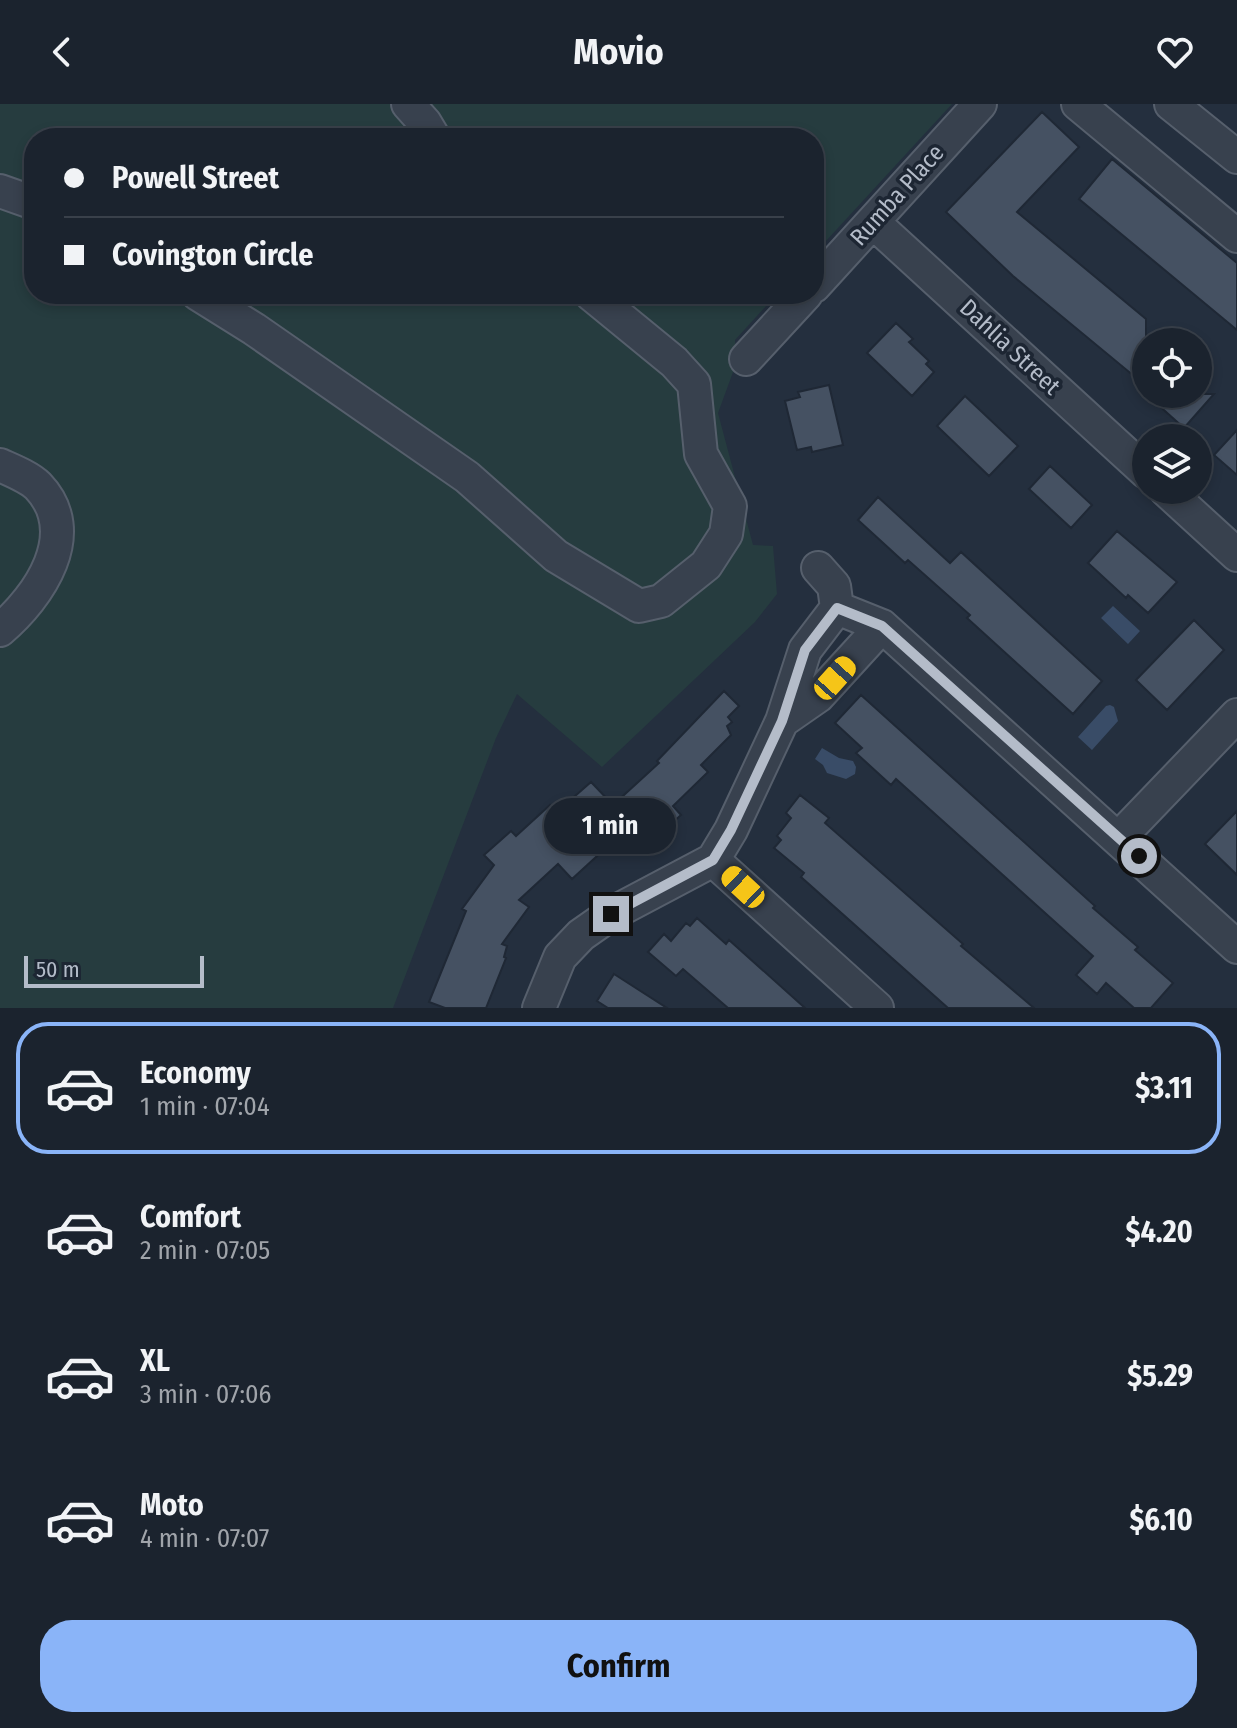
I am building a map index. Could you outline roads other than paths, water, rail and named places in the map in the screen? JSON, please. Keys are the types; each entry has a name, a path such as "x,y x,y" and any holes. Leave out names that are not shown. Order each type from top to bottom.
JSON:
{"street":[{"path":"408,104 428,128"},
{"name":"Rumba Place","path":"824,275 980,104"},
{"path":"1078,104 1237,236"},
{"path":"1171,104 1237,157"},
{"path":"0,191 24,199"},
{"name":"Dahlia Street","path":"873,222 1132,459"},
{"path":"214,304 467,477 556,556 639,606 661,601 706,565 726,534 730,506 701,454 694,384 674,362 603,304"},
{"path":"746,359 797,304"},
{"path":"0,465 37,485 51,507 58,530 54,556 40,586 20,613 0,630"},
{"path":"1181,504 1237,555"},
{"path":"539,1008 560,957 581,935 611,914 713,860 731,830 782,721 805,650 837,608 834,586 818,568"},
{"path":"837,608 882,626 1237,947"},
{"path":"782,721 818,696 882,626"},
{"path":"1119,838 1237,715"},
{"path":"713,860 877,1008"}],"water":[{"path":"1113,606 1140,631 1128,644 1101,618"},
{"path":"1110,705 1114,707 1118,721 1092,750 1078,737"},
{"path":"822,748 839,758 853,761 855,774 846,779 827,773 815,759"}]}
